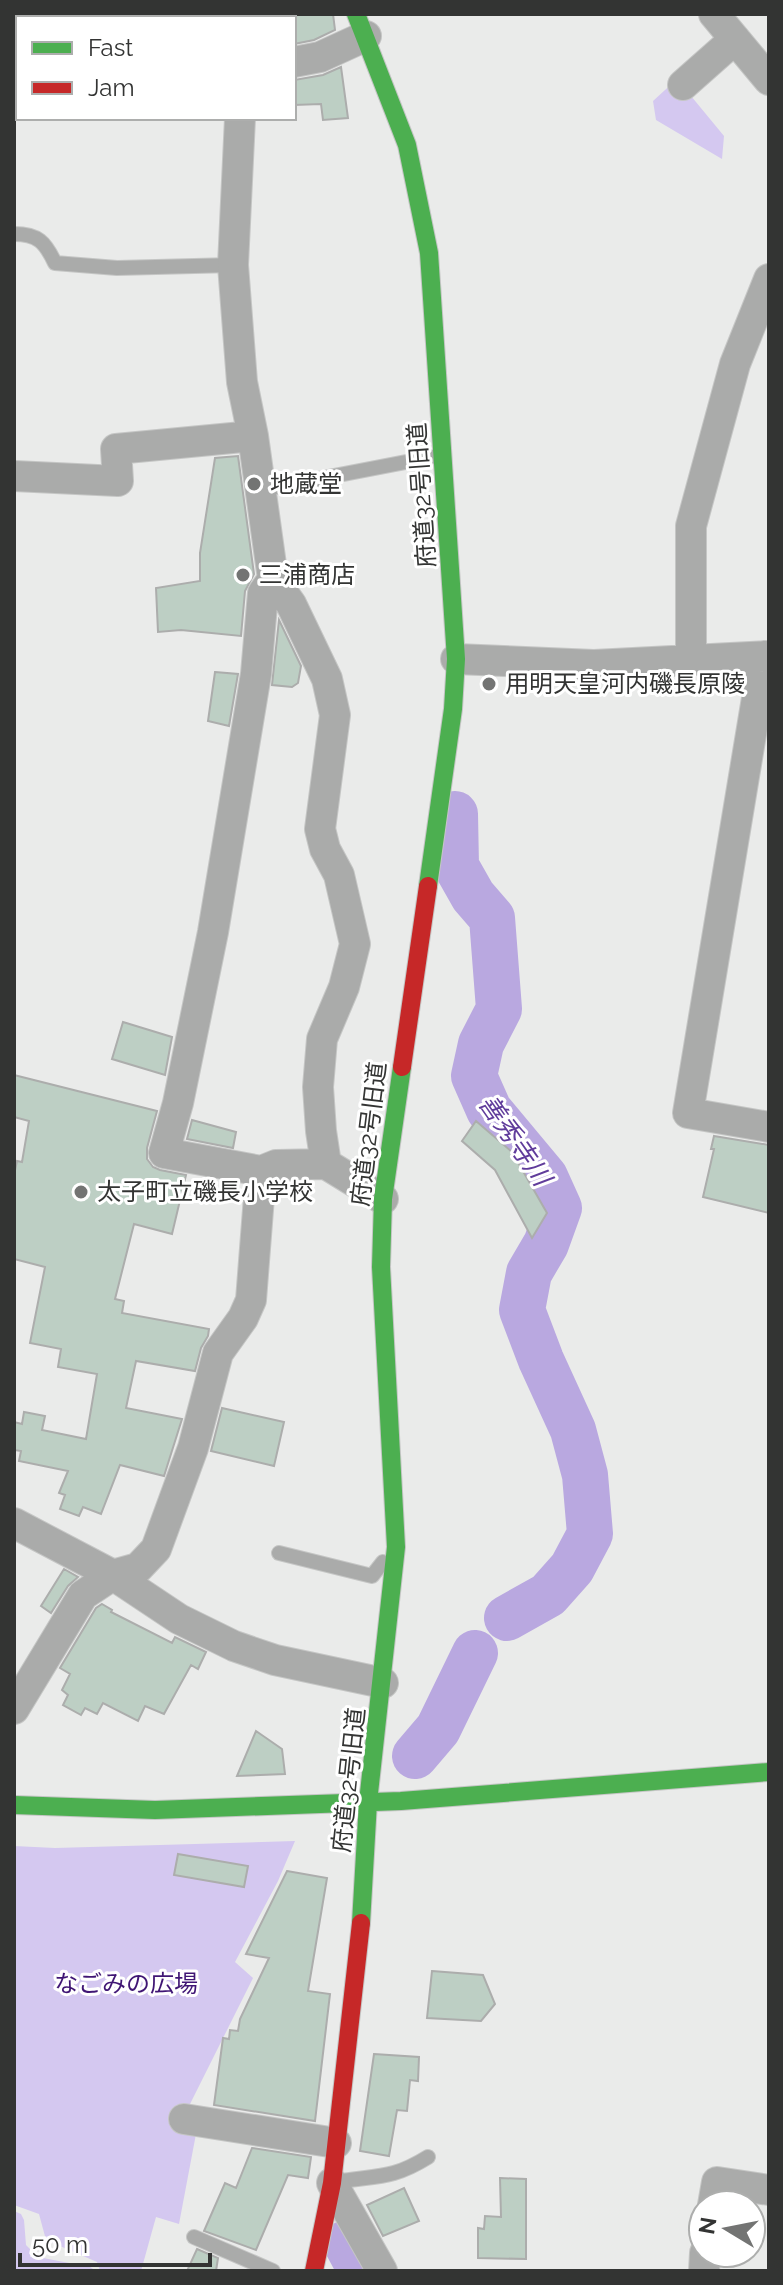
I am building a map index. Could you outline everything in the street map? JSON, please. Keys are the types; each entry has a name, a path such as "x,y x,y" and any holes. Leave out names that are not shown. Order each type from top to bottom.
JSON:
{"street":[{"path":"714,14 769,80"},
{"path":"296,62 320,57 368,23"},
{"name":"府道32号旧道","path":"314,2271 332,2183 361,1932 368,1802 396,1547 381,1267 383,1199 453,709 456,659 429,253 407,145 368,23"},
{"path":"683,85 735,39"},
{"path":"240,120 233,265 242,382 253,436 273,579 291,604 327,679 335,715 320,829 325,849 339,875 355,944 344,987 322,1039 318,1087 326,1164"},
{"path":"691,660 691,526 735,364 769,279"},
{"path":"14,476 118,481 116,449 253,436"},
{"path":"273,579 263,593 256,674 213,932 178,1103 164,1153 261,1171 276,1165 326,1164 383,1199"},
{"path":"456,659 594,665 766,656 688,1113 769,1127"},
{"path":"14,1709 83,1595 113,1575 138,1568 156,1549 193,1448 218,1353 243,1318 251,1300 261,1171"},
{"path":"14,1523 113,1575 179,1619 234,1646 275,1660 383,1683"},
{"path":"14,1805 155,1810 368,1802 769,1772"},
{"path":"184,2119 336,2143"},
{"path":"716,2189 717,2182 762,2189"},
{"path":"332,2183 382,2271"}],"lane":[{"path":"14,234 31,234 45,242 55,263 117,268 233,265"},
{"path":"261,490 443,455"},
{"path":"279,1553 372,1576 396,1547"},
{"path":"332,2183 388,2176 406,2171 428,2157"},
{"path":"194,2237 273,2271"}],"green space":[{"path":"677,79 724,136 722,159 656,120 653,101"},
{"name":"なごみの広場","path":"295,1841 278,1881 235,1962 253,1978 186,2112 199,2118 179,2224 156,2217 141,2271 100,2271 97,2262 46,2240 39,2214 14,2205 14,1846 55,1848"},
{"path":"14,2211 21,2214 24,2220 26,2245 38,2257 90,2267 96,2271 14,2271"}],"building":[{"path":"333,14 335,30 314,40 296,44 294,16"},
{"path":"341,67 348,118 323,120 321,104 296,105 296,80 323,75"},
{"path":"238,456 254,574 245,591 241,636 181,630 158,632 156,588 200,581 200,553 215,458"},
{"path":"279,620 301,666 298,683 292,687 272,685"},
{"path":"215,672 238,674 229,726 208,721"},
{"path":"123,1022 172,1037 165,1075 112,1059"},
{"name":"太子町立磯長小学校","path":"14,1075 157,1111 147,1159 160,1170 186,1175 172,1234 134,1224 115,1299 124,1301 122,1313 209,1329 208,1336 195,1371 136,1361 126,1408 182,1419 164,1476 120,1465 101,1514 83,1507 79,1516 60,1509 65,1495 59,1493 68,1471 19,1461 21,1451 14,1450 14,1422 22,1424 24,1412 45,1416 42,1430 86,1439 97,1374 58,1367 61,1349 30,1343 45,1267 14,1259 14,1175 17,1161 22,1162 29,1121 14,1117"},
{"path":"192,1120 236,1132 233,1148 187,1139"},
{"path":"476,1121 512,1152 547,1213 532,1238 495,1170 462,1141"},
{"path":"714,1136 769,1145 769,1213 703,1197"},
{"path":"222,1408 284,1422 274,1466 211,1451"},
{"path":"64,1569 78,1577 68,1586 51,1613 41,1606"},
{"path":"102,1604 111,1612 172,1643 175,1637 206,1652 198,1669 191,1665 164,1714 145,1706 138,1721 103,1703 97,1714 85,1708 81,1715 63,1705 68,1695 62,1690 70,1674 60,1668 96,1608"},
{"path":"256,1731 282,1749 285,1774 237,1776"},
{"path":"178,1854 248,1866 244,1887 174,1875"},
{"path":"287,1871 327,1878 308,1991 330,1994 315,2121 214,2105 223,2038 229,2039 230,2030 238,2031 240,2019 269,1958 246,1954"},
{"path":"432,1971 483,1975 495,2004 481,2021 427,2018"},
{"path":"374,2054 419,2057 418,2081 410,2080 407,2111 397,2110 389,2156 360,2151"},
{"path":"252,2148 311,2157 308,2178 288,2175 256,2250 204,2231 225,2183 236,2188"},
{"path":"500,2178 526,2179 526,2259 478,2258 478,2228 484,2229 485,2216 501,2217"},
{"path":"404,2188 419,2221 383,2236 367,2205"},
{"path":"197,2249 218,2258 216,2271 187,2271"}],"waterway":[{"name":"善秀寺川","path":"455,814 456,866 473,896 492,918 499,1009 481,1044 474,1076 489,1110 545,1177 559,1208 546,1244 529,1273 522,1310 573,1430 585,1475 590,1534 572,1568 548,1595 507,1618"},
{"name":"善秀寺川","path":"415,1756 438,1729 475,1653"},
{"name":"善秀寺川","path":"346,2243 361,2271"}],"traffic: fast":[{"path":"356,14 407,145 429,253 456,659 453,709 428,886"},
{"path":"361,1923 368,1802 396,1547 381,1267 383,1199 402,1067"},
{"path":"14,1805 155,1810 401,1801 769,1772"}],"traffic: jam":[{"path":"402,1067 428,886"},
{"path":"314,2271 332,2183 361,1923"}],"place":[{"name":"地蔵堂","path":"254,484"},
{"name":"三浦商店","path":"243,575"},
{"name":"用明天皇河内磯長原陵","path":"489,684"},
{"name":"太子町立磯長小学校","path":"81,1192"}]}
